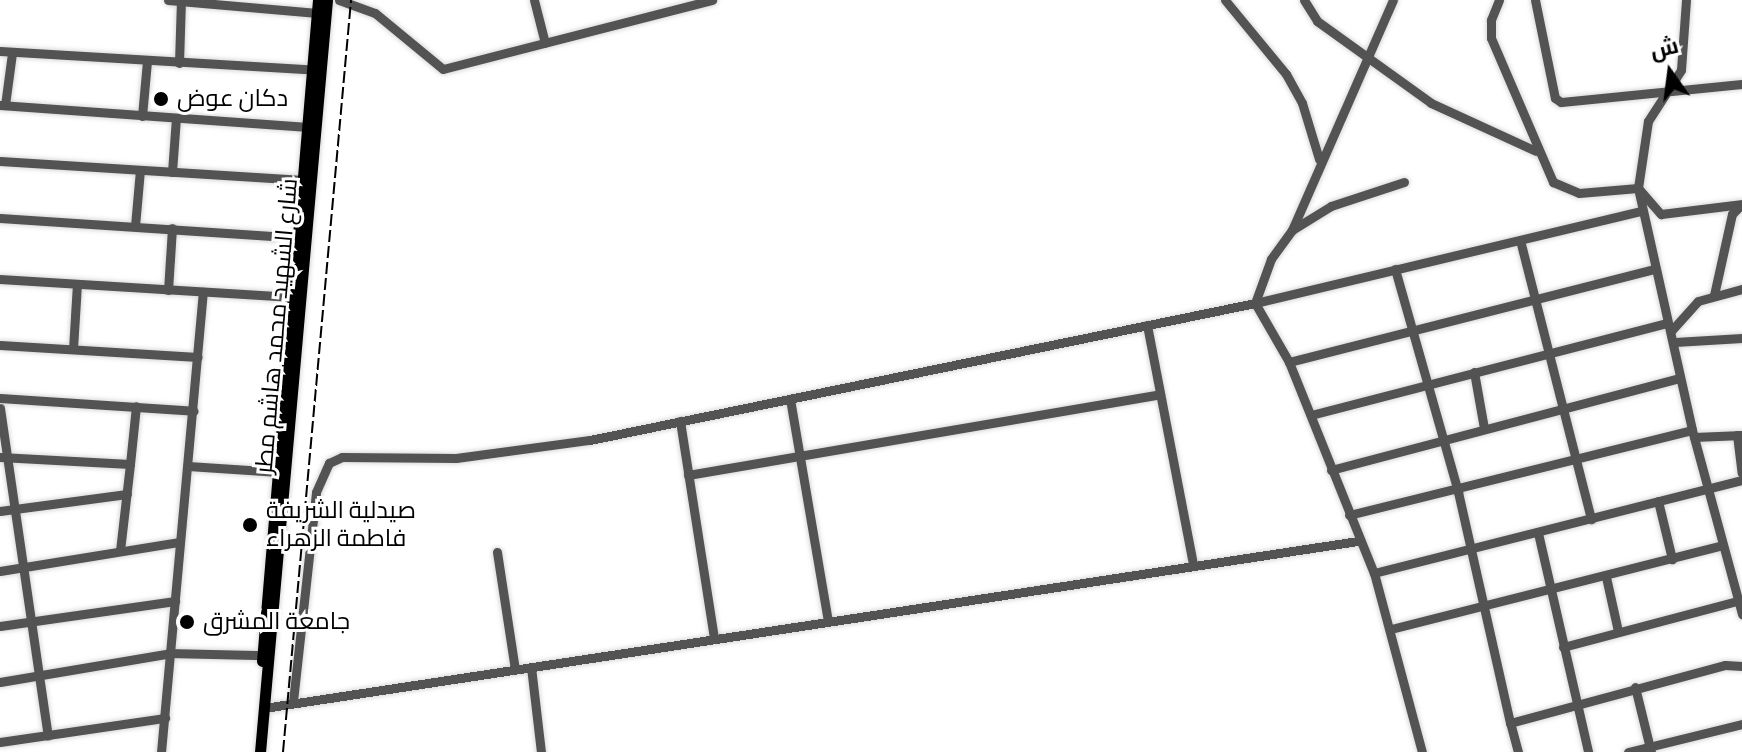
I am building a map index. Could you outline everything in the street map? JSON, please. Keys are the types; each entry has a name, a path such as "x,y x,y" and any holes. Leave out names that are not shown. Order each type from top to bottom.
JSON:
{"main road":[{"name":"شارع الشهيد محمد هاشم مطر","path":"260,752 316,70 318,0"},
{"name":"شارع الشهيد محمد هاشم مطر","path":"252,752 308,127 327,0"}],"street":[{"path":"168,0 317,13"},
{"path":"339,0 375,13 443,69 712,0"},
{"path":"534,0 545,43"},
{"path":"1225,0 1286,74 1302,103 1319,159"},
{"path":"1304,0 1317,21 1447,113 1536,151"},
{"path":"1393,0 1370,57 1319,159 1292,230 1271,259 1255,303 1289,362 1358,541 1374,573 1422,752"},
{"path":"1499,0 1491,20 1491,38 1536,151 1553,182 1564,189 1638,188 1661,214 1742,204"},
{"path":"1535,0 1555,98 1561,102 1742,84"},
{"path":"1686,0 1681,70 1648,121 1638,188 1653,269 1675,342 1693,434 1742,614"},
{"path":"179,63 181,1"},
{"path":"0,51 316,70"},
{"path":"12,53 2,105 308,127"},
{"path":"142,116 147,61"},
{"path":"172,172 176,118"},
{"path":"0,161 303,180"},
{"path":"135,226 140,170"},
{"path":"1292,230 1331,206 1404,182"},
{"path":"1714,295 1732,214 1742,204"},
{"path":"293,701 316,492 329,463 342,457 494,453 680,421 1255,303 1395,269 1521,244 1641,211"},
{"path":"0,218 298,238"},
{"path":"168,290 172,228"},
{"path":"1521,244 1591,519"},
{"path":"1395,269 1458,492 1518,752"},
{"path":"1289,362 1411,327 1653,269"},
{"path":"0,279 292,297"},
{"path":"73,349 77,284"},
{"path":"1311,415 1427,382 1669,327 1691,306 1714,295 1742,289"},
{"path":"161,752 203,292"},
{"path":"1147,325 1193,564"},
{"path":"1675,342 1742,338"},
{"path":"0,345 198,357"},
{"path":"1474,372 1484,428"},
{"path":"1331,470 1680,378"},
{"path":"688,475 1160,394"},
{"path":"0,398 194,411"},
{"path":"790,399 828,621"},
{"path":"120,550 136,406"},
{"path":"0,408 4,456 27,568 48,736"},
{"path":"680,421 714,638"},
{"path":"1349,515 1458,492 1693,434 1740,435 1742,473"},
{"path":"4,456 130,464"},
{"path":"188,466 279,472"},
{"path":"1374,573 1742,480"},
{"path":"0,511 127,494"},
{"path":"1658,501 1672,559"},
{"path":"1538,533 1588,752"},
{"path":"264,708 293,701 1358,541"},
{"path":"0,571 180,542"},
{"path":"1391,629 1606,577 1722,545"},
{"path":"497,552 515,669"},
{"path":"1606,577 1618,631"},
{"path":"0,626 175,601"},
{"path":"1563,647 1737,601"},
{"path":"0,682 172,653 262,655"},
{"path":"1510,723 1635,687 1725,665 1742,666"},
{"path":"531,667 541,752"},
{"path":"1635,687 1651,749"},
{"path":"11,752 5,741 165,718"},
{"path":"1628,752 1651,749 1742,724"}],"railway":[{"path":"283,752 351,0"}],"place":[{"name":"دكان عوض","path":"161,99"},
{"name":"صيدلية الشريفة فاطمة الزهراء","path":"250,525"},
{"name":"جامعة المشرق","path":"187,622"}]}
